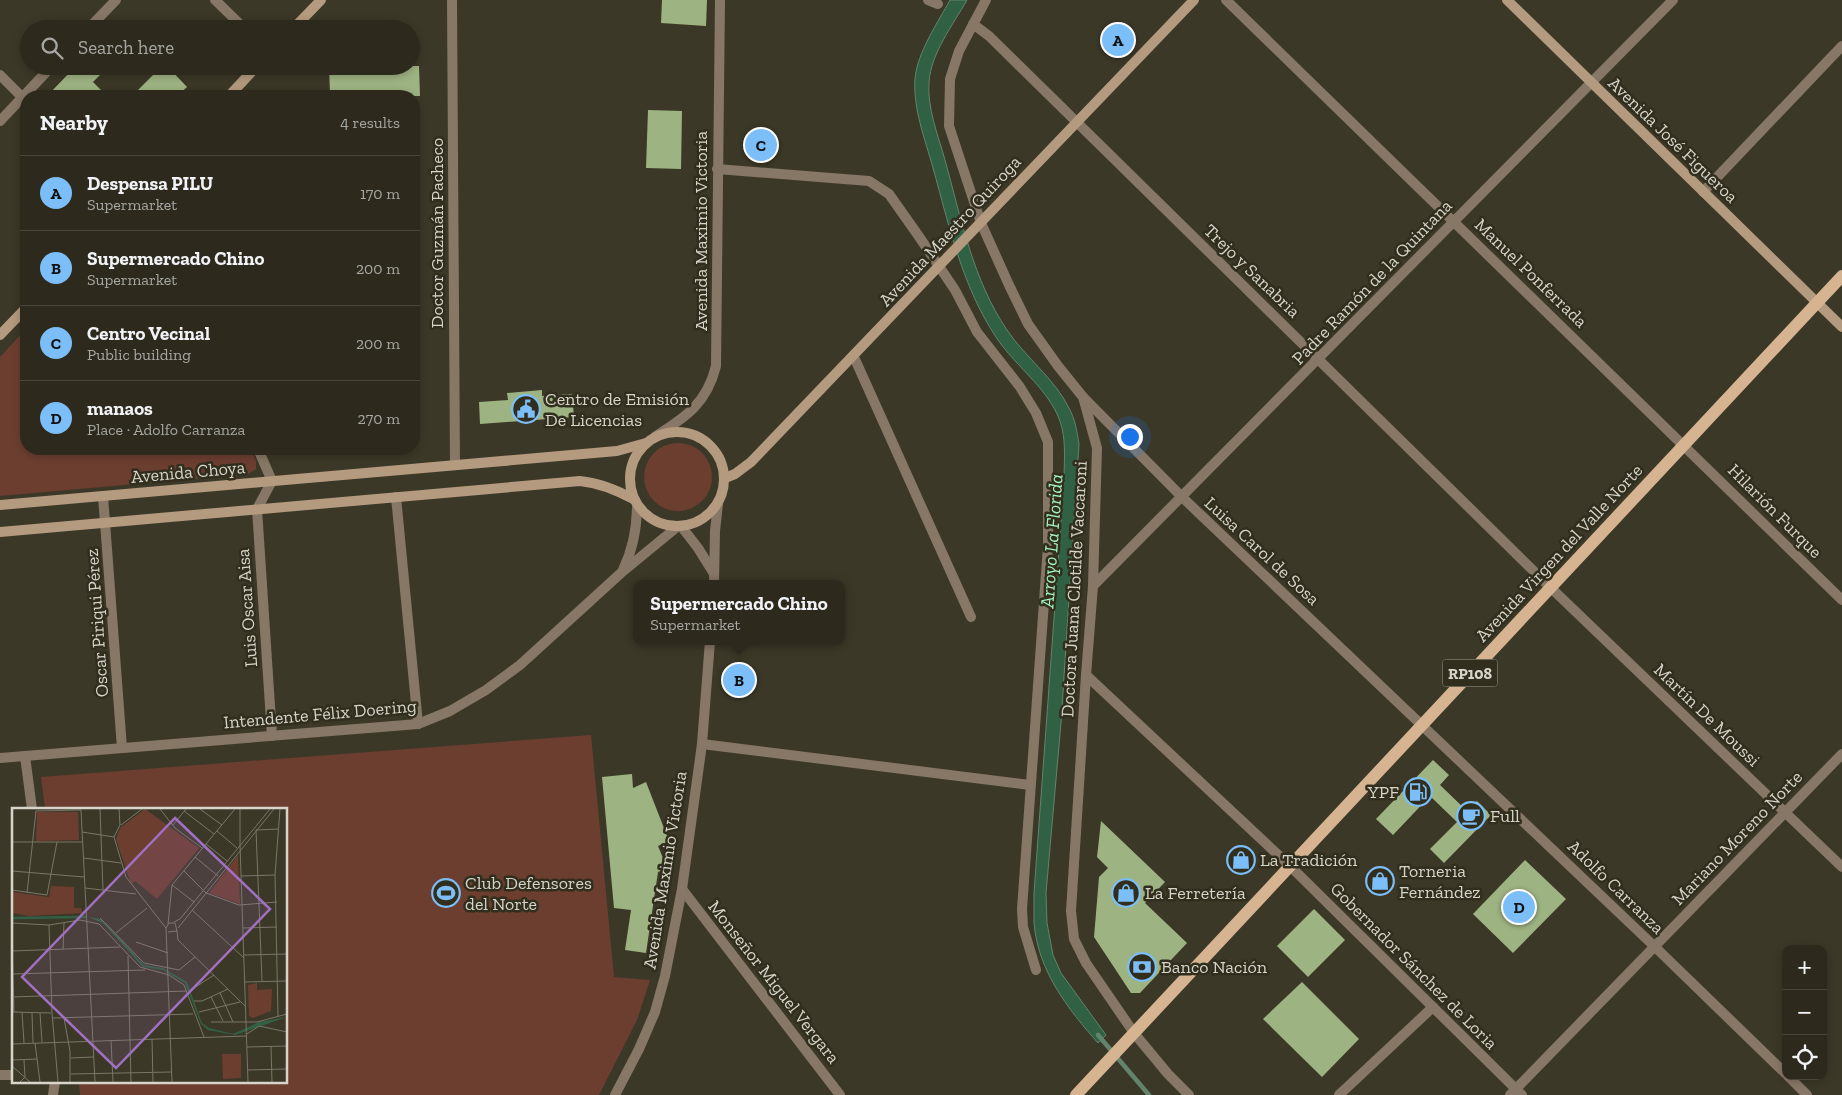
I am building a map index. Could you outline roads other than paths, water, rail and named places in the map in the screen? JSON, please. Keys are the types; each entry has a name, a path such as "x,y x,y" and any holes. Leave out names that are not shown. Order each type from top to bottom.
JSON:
{"main road":[{"path":"302,20 321,0"},
{"name":"Avenida Maestro Quiroga","path":"725,478 736,474 752,462 1194,0"},
{"name":"Avenida José Figueroa","path":"1507,0 1842,327"},
{"path":"235,90 249,75"},
{"name":"Avenida Virgen del Valle Norte","path":"1076,1095 1842,276"},
{"path":"0,335 20,314"},
{"path":"669,432 696,435 707,442 723,464 724,491 718,504 702,520 679,526 666,525 654,521 645,514 636,502 630,485 630,470 636,455 646,443 656,436 669,432"},
{"name":"Avenida Choya","path":"0,505 617,451 646,443"},
{"path":"0,532 580,481 612,488 636,502"}],"street":[{"path":"97,20 116,0"},
{"path":"215,0 236,20"},
{"name":"Doctor Guzmán Pacheco","path":"452,0 456,465"},
{"name":"Avenida Maximio Victoria","path":"656,436 692,411 712,384 716,366 720,0"},
{"name":"Doctora Juana Clotilde Vaccaroni","path":"986,0 959,51 950,79 949,126 980,223 1028,324 1083,397 1097,448 1093,586 1071,911 1074,938 1086,963 1134,1033 1168,1074 1189,1095"},
{"name":"Manuel Ponferrada","path":"1226,0 1684,445"},
{"name":"Padre Ramón de la Quintana","path":"1093,586 1183,498 1673,0"},
{"name":"Trejo y Sanabria","path":"973,24 989,36 1550,587"},
{"path":"1703,192 1842,46"},
{"path":"0,75 20,95"},
{"path":"32,90 44,75"},
{"path":"0,121 20,103"},
{"path":"718,168 869,181 889,194 940,266 977,332 1020,387 1036,413 1048,442 1048,546 1022,909 1023,927 1036,970"},
{"path":"854,357 971,617"},
{"name":"Luisa Carol de Sosa","path":"1083,397 1183,498 1422,725"},
{"name":"Hilarión Furque","path":"1684,445 1842,600"},
{"path":"257,509 272,481 261,455"},
{"name":"Oscar Piriqui Pérez","path":"104,496 122,748"},
{"path":"396,497 418,724"},
{"name":"Intendente Félix Doering","path":"622,573 633,544 637,520 636,502"},
{"path":"714,578 715,531 718,504"},
{"name":"Luis Oscar Aisa","path":"257,509 272,736"},
{"path":"679,526 706,559 714,578"},
{"name":"Intendente Félix Doering","path":"0,758 418,724 450,711 486,690 520,665 622,573 679,526"},
{"name":"Martín De Moussi","path":"1550,587 1842,867"},
{"name":"Avenida Maximio Victoria","path":"615,1095 639,1049 655,1012 665,976 682,889 702,744 710,645"},
{"name":"Gobernador Sánchez de Loria","path":"1086,675 1290,866 1433,1007 1516,1093"},
{"name":"Adolfo Carranza","path":"1422,725 1782,1070"},
{"path":"702,744 1030,786"},
{"name":"Mariano Moreno Norte","path":"1516,1093 1654,946 1842,754"},
{"path":"26,756 32,808"},
{"name":"Monseñor Miguel Vergara","path":"682,889 840,1095"},
{"path":"1338,1095 1433,1007"},
{"name":"Adolfo Carranza","path":"1792,1080 1807,1095"},
{"path":"53,1095 55,1082"}],"waterway":[{"name":"Arroyo La Florida","path":"1098,1035 1149,1095"}],"place":[{"name":"Despensa PILU","path":"1118,40"},
{"name":"Centro Vecinal","path":"761,145"},
{"name":"Centro de Emisión De Licencias","path":"526,409"},
{"name":"Supermercado Chino","path":"739,680"},
{"name":"YPF","path":"1418,792"},
{"name":"Full","path":"1471,816"},
{"name":"La Tradición","path":"1241,860"},
{"name":"Torneria Fernández","path":"1380,881"},
{"name":"Club Defensores del Norte","path":"446,893"},
{"name":"La Ferretería","path":"1126,893"},
{"name":"manaos","path":"1519,907"},
{"name":"Banco Nación","path":"1142,967"}]}
